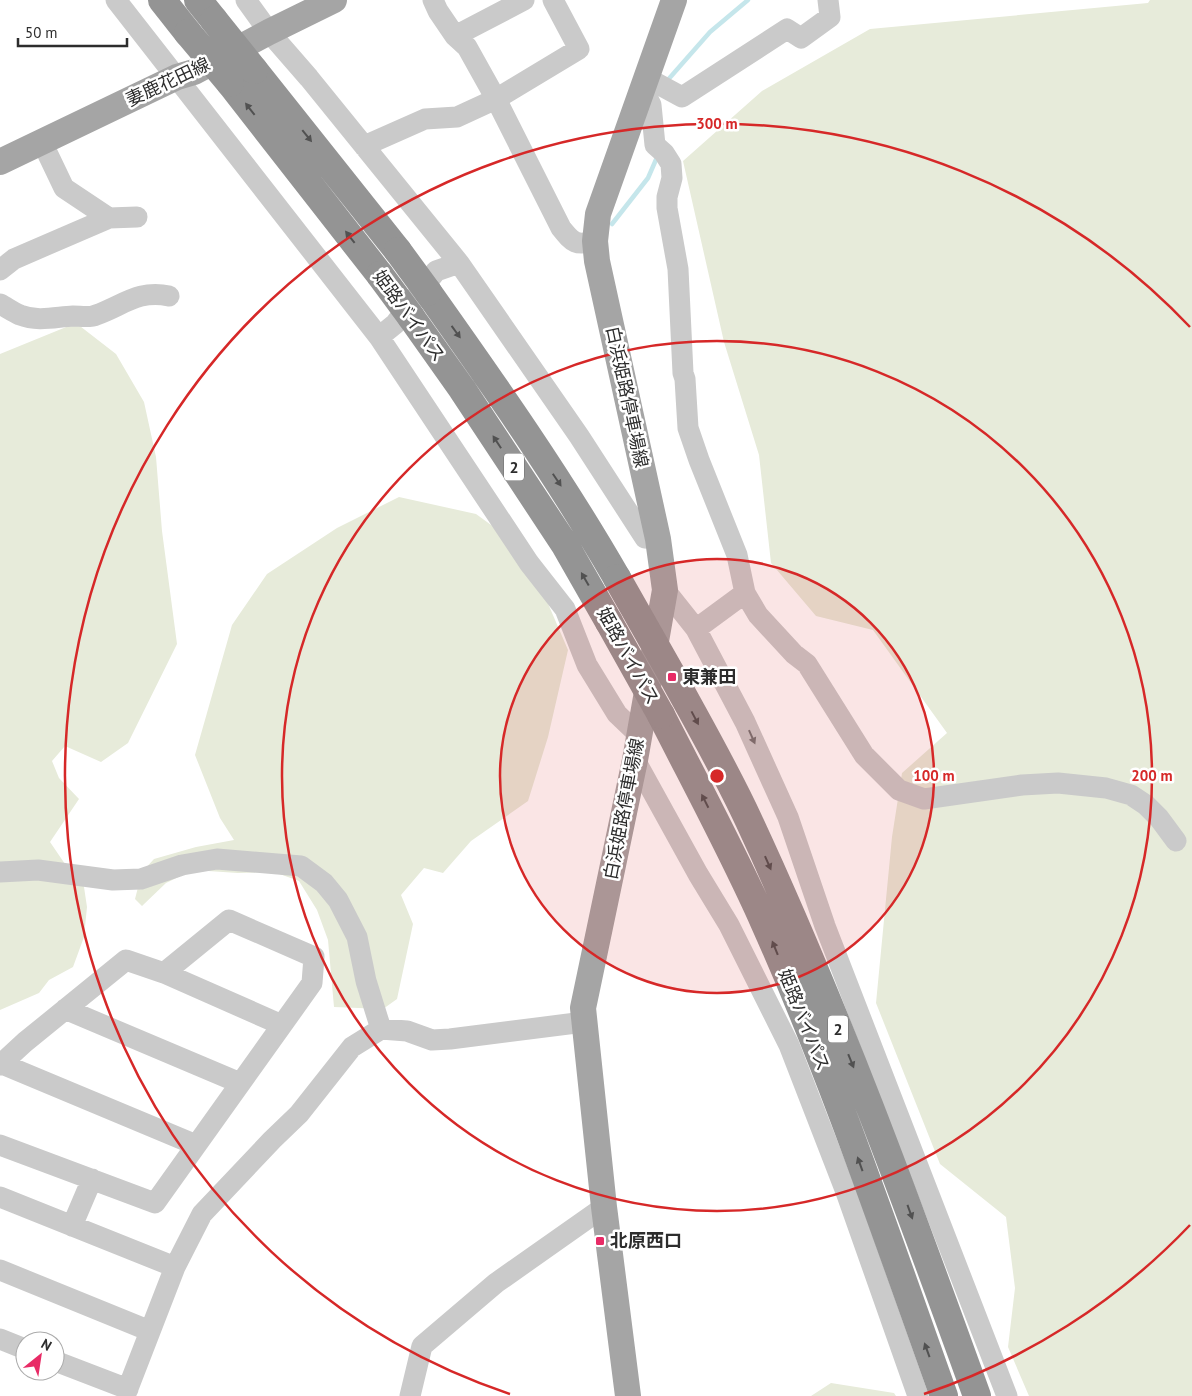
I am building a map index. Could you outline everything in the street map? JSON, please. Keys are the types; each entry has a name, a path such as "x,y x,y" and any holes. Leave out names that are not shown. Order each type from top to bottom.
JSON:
{"highway":[{"name":"姫路バイパス","path":"162,0 230,83 411,317 462,389 565,545 609,622 661,715 764,922 834,1093 944,1396"},
{"name":"姫路バイパス","path":"206,10 398,252 482,369 576,508 672,675 749,820 809,958 898,1179 977,1396"}],"main road":[{"name":"妻鹿花田線","path":"0,162 177,77 194,72 334,0"},
{"name":"白浜姫路停車場線","path":"628,1396 604,1206 583,1008 635,760 665,590 658,539 597,261 595,241 598,214 653,87 674,0"}],"street":[{"path":"106,0 122,8 379,337 529,563 565,609 587,665 617,714 639,735"},
{"path":"246,0 269,32 459,263 580,436 645,538 658,539"},
{"path":"433,0 455,36 467,47 496,99 561,228 571,240 582,244 595,241"},
{"path":"455,36 524,0"},
{"path":"364,146 424,119 457,117 496,99 579,48 553,0"},
{"path":"828,0 830,17 801,38 786,29 682,97 653,87 649,101 659,149 671,164 672,178 667,197 667,208 678,269 683,373 688,428 737,555 745,593 758,615 794,654 807,664 864,755 899,790 924,799 1040,784 1058,783 1106,788 1131,795 1146,805 1160,818 1176,841"},
{"path":"42,142 64,188 109,218"},
{"path":"0,270 14,259 109,218 137,216"},
{"path":"379,337 395,324 436,271 459,263"},
{"path":"0,304 20,315 35,319 94,316 125,301 143,296 157,293 168,296"},
{"path":"665,590 696,629 745,722 788,818 825,926 1007,1396"},
{"path":"696,629 745,593"},
{"path":"635,760 698,874 730,925 789,1045 846,1192 918,1396"},
{"path":"0,872 38,870 113,880 141,879 182,865 217,859 301,866 324,883 338,900 357,937 366,981 381,1029"},
{"path":"0,1145 155,1203 312,983 314,957 229,920 164,973"},
{"path":"196,1145 1,1064 25,1042 126,960 164,973 282,1025"},
{"path":"65,1009 240,1083"},
{"path":"65,1365 126,1392 175,1267 202,1214 299,1114 352,1047 381,1029 407,1031 432,1040 584,1022"},
{"path":"72,1226 92,1179"},
{"path":"0,1197 175,1267"},
{"path":"410,1396 422,1346 496,1282 604,1206"},
{"path":"0,1270 150,1332"},
{"path":"0,1339 15,1345"}],"green space":[{"path":"1150,0 1192,0 1192,1396 1029,1396 1008,1347 1015,1288 1006,1217 940,1164 876,1003 892,837 902,773 947,733 873,630 816,616 771,563 759,455 724,342 683,161 762,91 870,29 1148,3"},
{"path":"76,323 116,354 144,402 156,457 162,531 177,644 128,743 101,762 65,746 52,761 59,778 79,799 50,842 65,864 81,867 87,907 84,937 73,967 49,980 39,993 0,1010 0,354"},
{"path":"399,497 476,514 498,530 537,578 568,650 548,737 528,801 471,841 443,873 424,868 401,895 413,924 397,999 383,1009 334,1007 328,940 317,910 299,881 274,872 238,873 193,870 166,883 142,906 135,899 142,872 154,859 196,847 234,840 220,818 195,755 232,625 267,574 337,528"},
{"path":"831,1383 894,1393 896,1396 811,1396"}],"waterway":[{"path":"666,82 710,32 748,0"},
{"path":"612,224 648,178 658,155"}],"place":[{"name":"東兼田","path":"672,677"},
{"name":"北原西口","path":"600,1241"}]}
